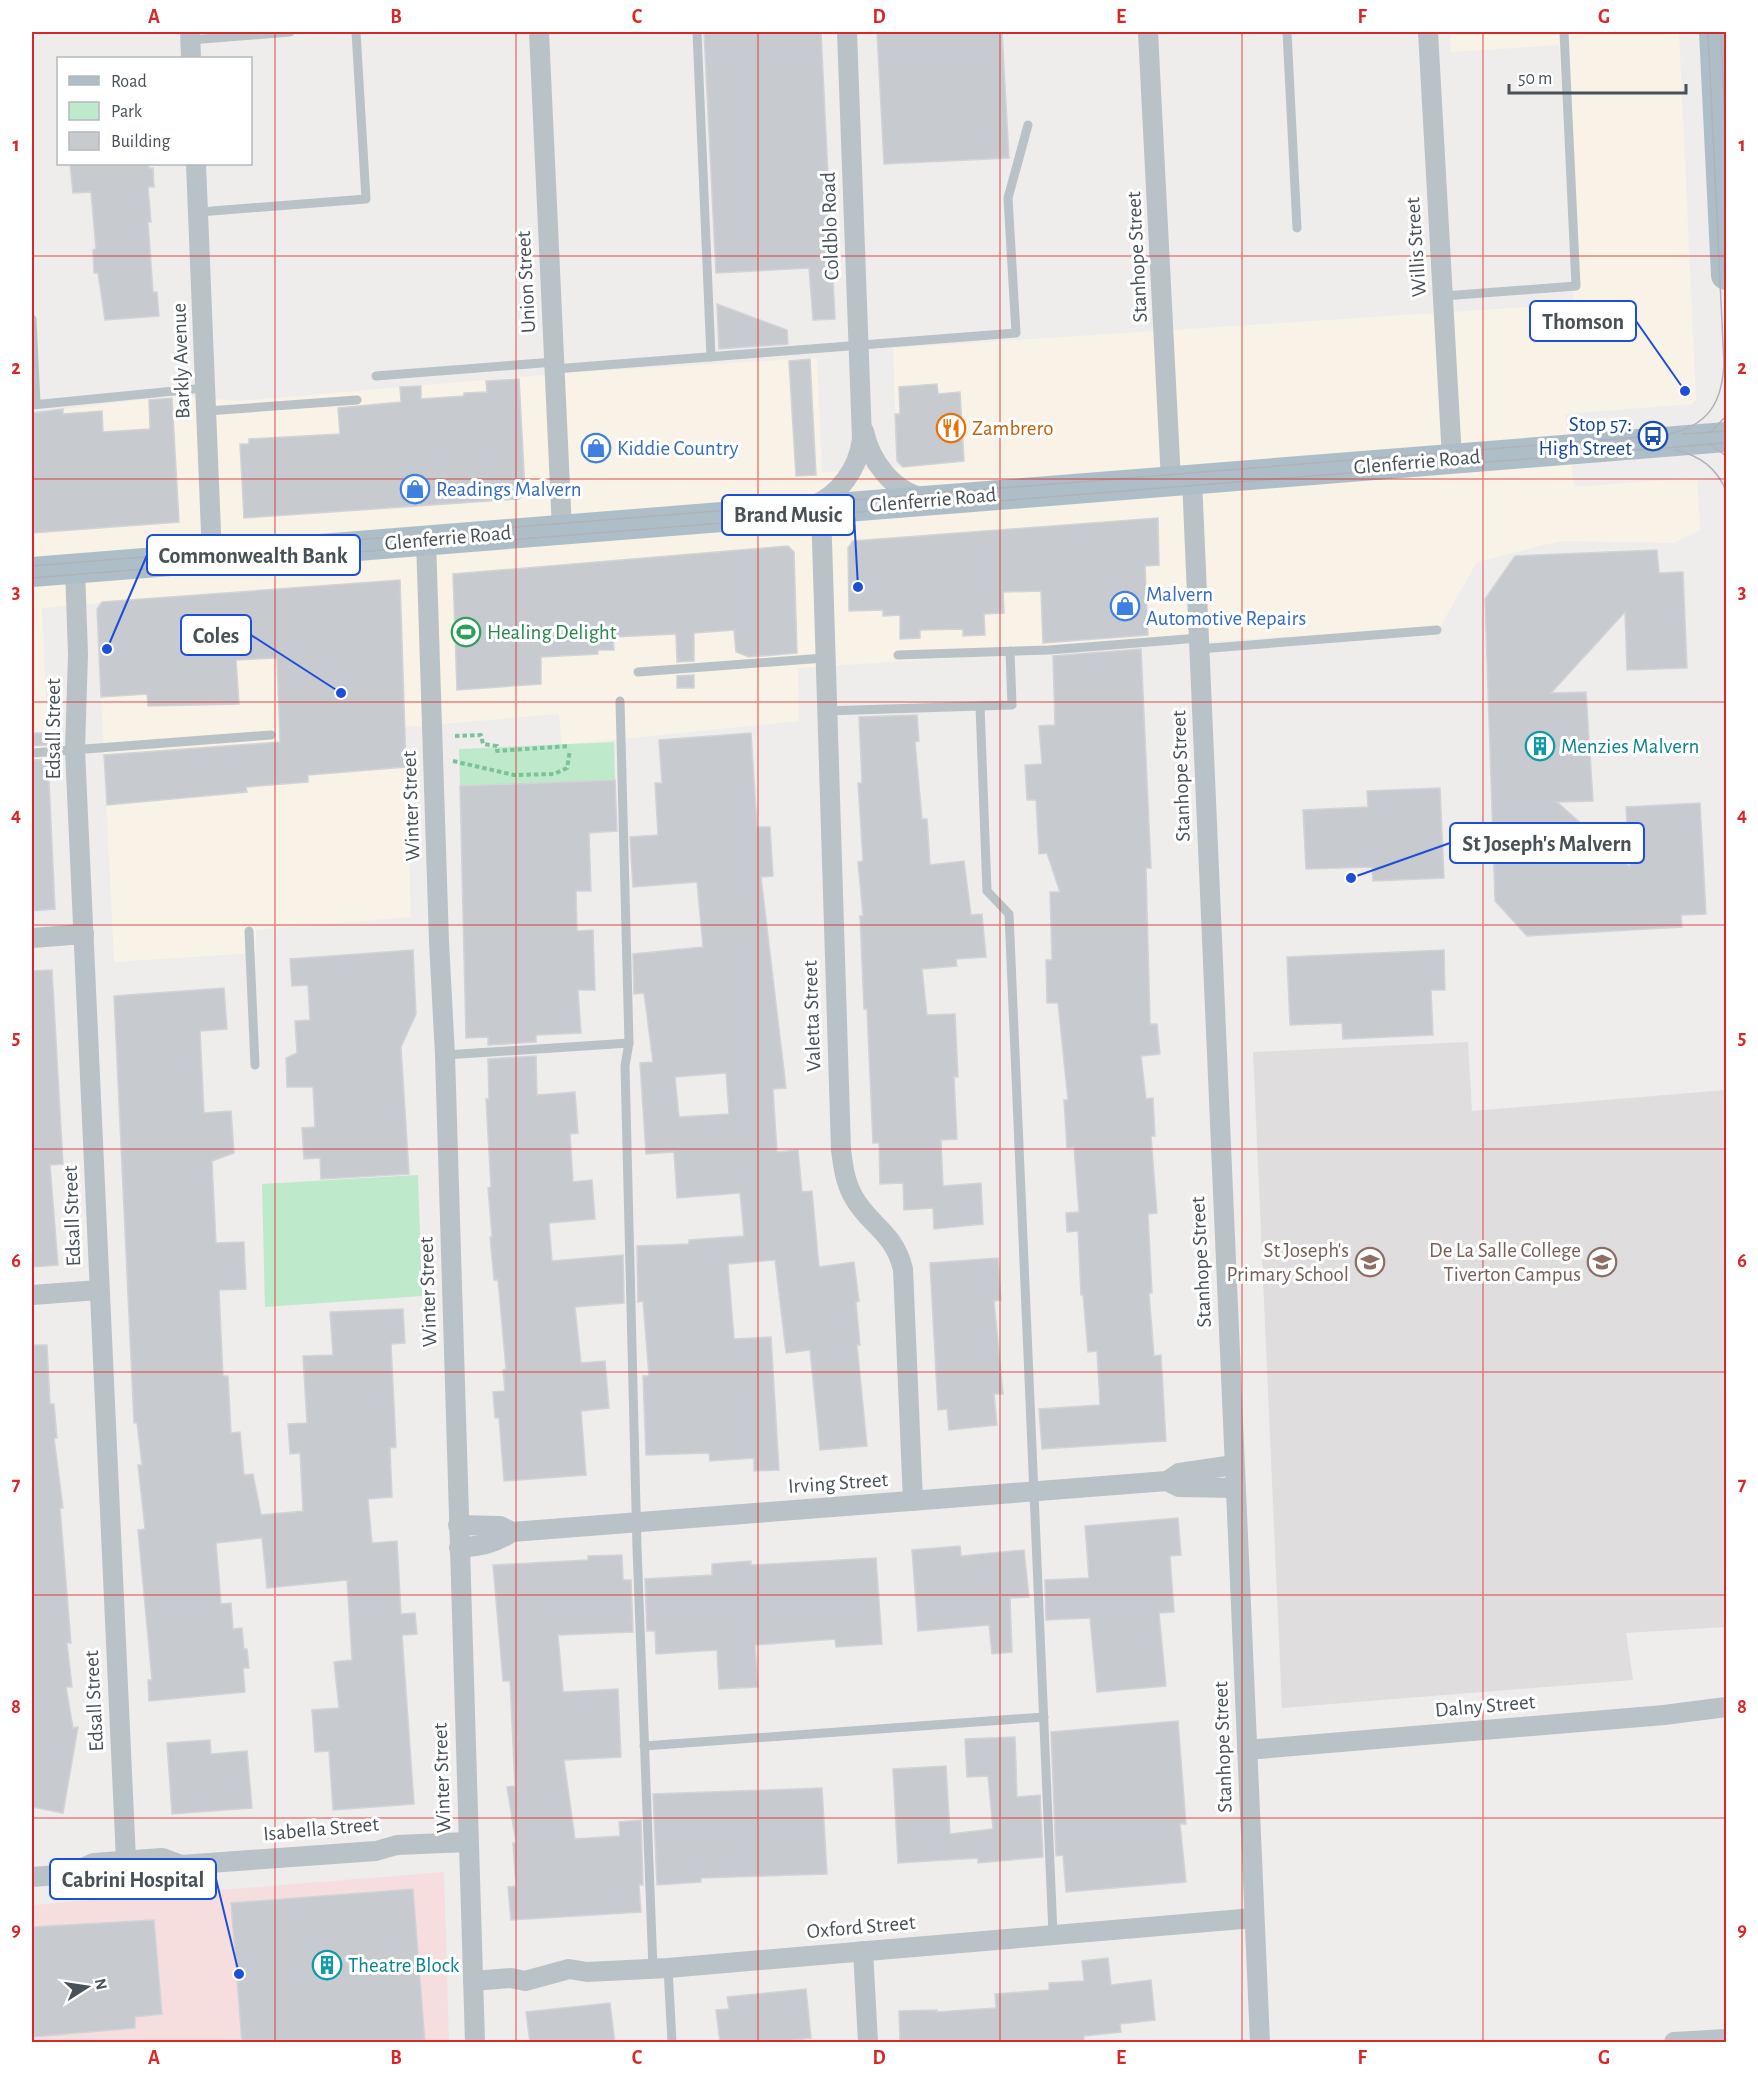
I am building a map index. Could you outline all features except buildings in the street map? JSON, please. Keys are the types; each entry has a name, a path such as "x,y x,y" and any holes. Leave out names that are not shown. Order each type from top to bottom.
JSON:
{"main road":[{"path":"1714,32 1726,275"},
{"name":"Glenferrie Road","path":"32,572 1726,437"}],"street":[{"name":"Union Street","path":"539,32 562,530"},
{"name":"Coldblo Road","path":"808,510 845,483 861,448 862,419 847,32"},
{"name":"Stanhope Street","path":"1148,32 1158,215 1181,480 1199,644 1260,2043"},
{"name":"Willis Street","path":"1428,32 1452,459"},
{"name":"Barkly Avenue","path":"196,165 213,557"},
{"name":"Coldblo Road","path":"862,419 868,447 888,477 911,494 934,500"},
{"name":"Valetta Street","path":"808,510 824,658 841,1150 845,1175 853,1197 894,1244 903,1269 913,1501"},
{"name":"Winter Street","path":"426,540 445,1055 475,2043"},
{"name":"Edsall Street","path":"75,569 78,654 75,750 126,1860"},
{"path":"32,938 84,934"},
{"path":"32,1295 99,1290"},
{"name":"Irving Street","path":"458,1525 500,1526 512,1532 637,1523 1167,1481 1179,1473 1234,1465"},
{"name":"Irving Street","path":"1167,1481 1179,1487 1235,1488"},
{"name":"Irving Street","path":"459,1548 501,1540 512,1532"},
{"name":"Dalny Street","path":"1247,1750 1652,1716 1726,1707"},
{"name":"Isabella Street","path":"32,1877 69,1874 94,1863 126,1860 162,1858 177,1865 376,1851 397,1845 468,1842"},
{"path":"111,1880 125,1868 126,1860"},
{"name":"Isabella Street","path":"69,1874 94,1882 164,1876 177,1865"},
{"name":"Oxford Street","path":"473,1981 512,1978 525,1981 569,1969 586,1972 661,1968 1254,1918"},
{"path":"863,1951 868,2043"},
{"path":"1674,2043 1726,2039"}],"lane":[{"path":"190,43 290,32"},
{"path":"199,212 366,199 356,32"},
{"path":"697,32 711,357"},
{"path":"1287,32 1297,228"},
{"path":"1444,296 1576,286 1564,32"},
{"path":"376,375 711,357 1016,333 1008,198 1028,125"},
{"path":"32,319 34,405 206,387"},
{"path":"207,411 357,400"},
{"path":"898,655 1199,644 1437,630"},
{"path":"826,711 1012,705 1010,651"},
{"path":"638,672 824,658"},
{"path":"620,700 629,1042 625,1066 644,1746 661,1968 672,2043"},
{"path":"980,706 987,891 1010,914 1053,1934"},
{"path":"32,753 271,735"},
{"path":"249,931 255,1065"},
{"path":"445,1055 629,1042"},
{"path":"644,1746 1044,1717"}],"path":[{"path":"455,736 481,735 483,744 497,746 497,752 570,748 567,768 554,774 506,774 460,760"}],"shaded area":[{"path":"1450,32 1679,32 1696,399 1692,404 1565,414 1574,487 1697,478 1700,530 1674,543 1560,541 1477,562 1440,627 798,668 799,721 562,745 559,714 405,727 411,917 256,930 256,953 114,962 97,609 101,603 42,608 55,909 32,911 32,413 172,396 238,401 579,372 817,358 822,473 902,467 897,461 893,348 1574,304 1559,45 1451,52"},
{"name":"De La Salle College Tiverton Campus","path":"1468,1042 1472,1111 1726,1090 1726,1627 1626,1633 1633,1680 1282,1708 1253,1052"},
{"path":"444,1872 449,2042 32,2042 32,1905"}],"green space":[{"path":"614,742 615,780 460,786 459,749"},
{"path":"418,1175 422,1296 265,1307 262,1184"}],"tram line":[{"path":"1708,32 1724,364"},
{"path":"1721,32 1726,152"},
{"path":"32,566 1663,435 1692,426 1711,410 1721,387 1724,357"},
{"path":"1710,433 1726,416"},
{"path":"1683,434 1726,431"},
{"path":"1709,443 1726,456"},
{"path":"32,578 1726,443"},
{"path":"1675,450 1692,455 1706,464 1718,476 1726,491"}],"place":[{"name":"Thomson","path":"1685,391"},
{"name":"Zambrero","path":"951,428"},
{"name":"Stop 57: High Street","path":"1653,436"},
{"name":"Kiddie Country","path":"596,448"},
{"name":"Readings Malvern","path":"415,489"},
{"name":"Brand Music","path":"858,587"},
{"name":"Malvern Automotive Repairs","path":"1125,606"},
{"name":"Healing Delight","path":"466,632"},
{"name":"Commonwealth Bank","path":"107,649"},
{"name":"Coles","path":"341,693"},
{"name":"Menzies Malvern","path":"1540,746"},
{"name":"St Joseph's Malvern","path":"1351,878"},
{"name":"St Joseph's Primary School","path":"1370,1262"},
{"name":"De La Salle College Tiverton Campus","path":"1602,1262"},
{"name":"Theatre Block","path":"327,1965"},
{"name":"Cabrini Hospital","path":"239,1974"}]}
